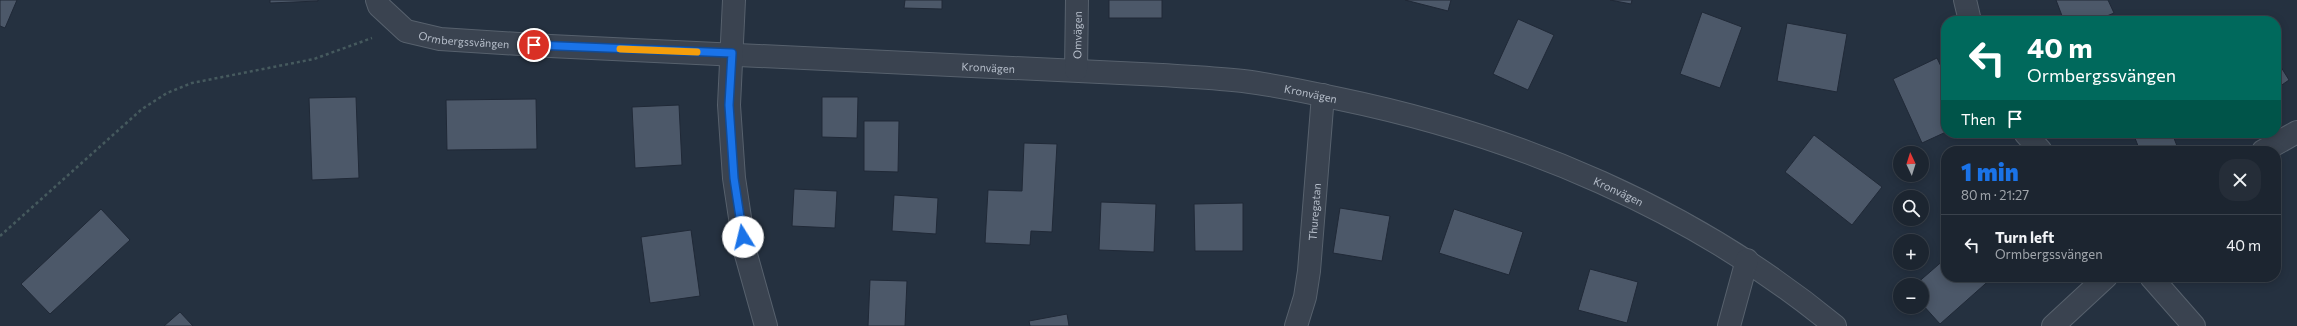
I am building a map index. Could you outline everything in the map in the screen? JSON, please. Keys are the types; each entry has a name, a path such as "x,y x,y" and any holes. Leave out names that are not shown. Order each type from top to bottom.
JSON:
{"street":[{"name":"Ormbergssvängen","path":"377,0 379,6 406,31 440,38 542,46 732,53"},
{"path":"734,0 729,105 734,178 745,251 766,326"},
{"name":"Omvägen","path":"1076,70 1077,0"},
{"path":"1966,0 1969,16"},
{"name":"Kronvägen","path":"732,53 1076,70 1244,81 1324,95 1396,110 1472,133 1583,173 1685,223 1747,260 1835,326"},
{"name":"Thuregatan","path":"1296,326 1305,297 1309,271 1324,95"},
{"path":"2271,146 2297,132"},
{"path":"2029,138 2037,146"},
{"path":"1729,326 1747,260"},
{"path":"2053,326 2101,282"},
{"path":"2155,282 2194,326"}],"path":[{"path":"0,236 142,109 167,93 192,83 314,59 366,40 406,31"}],"building":[{"path":"0,0 17,0 5,28 0,26"},
{"path":"270,0 318,0 318,1 270,3"},
{"path":"905,0 942,0 942,9 904,8"},
{"path":"1109,0 1162,0 1162,18 1109,18"},
{"path":"1405,0 1451,0 1448,11"},
{"path":"1610,0 1632,0 1631,4"},
{"path":"2056,0 2108,0 2114,13 2107,16 2062,16"},
{"path":"1702,12 1742,27 1720,88 1680,74"},
{"path":"1518,19 1554,35 1528,90 1493,74"},
{"path":"1787,23 1847,34 1837,92 1777,81"},
{"path":"1937,58 1941,66 1941,134 1922,143 1893,79"},
{"path":"2281,67 2289,80 2281,86"},
{"path":"356,97 359,178 312,180 309,98"},
{"path":"822,97 858,97 857,138 822,137"},
{"path":"536,99 537,149 447,150 446,100"},
{"path":"679,105 682,165 635,168 632,107"},
{"path":"864,121 899,121 898,172 864,171"},
{"path":"1814,135 1882,187 1852,225 1785,172"},
{"path":"2135,138 2174,138 2177,146 2138,146"},
{"path":"1024,143 1057,144 1052,232 1031,231 1030,245 985,243 988,190 1022,191"},
{"path":"794,189 837,191 835,228 792,226"},
{"path":"894,195 938,198 936,234 892,231"},
{"path":"1101,202 1156,204 1154,252 1099,250"},
{"path":"1243,203 1243,251 1195,251 1194,204"},
{"path":"1340,208 1390,216 1382,261 1333,253"},
{"path":"101,209 130,240 50,314 21,284"},
{"path":"1454,209 1523,232 1509,275 1439,253"},
{"path":"691,230 700,296 650,303 641,237"},
{"path":"1941,262 1941,282 1987,282 1940,324 1929,312 1929,278 1923,278"},
{"path":"1590,269 1638,282 1627,323 1578,310"},
{"path":"870,280 907,281 905,326 868,326"},
{"path":"180,312 193,326 164,326"},
{"path":"1067,314 1069,326 1030,326 1029,321"}],"slow traffic":[{"path":"620,49 697,52"}],"route":[{"path":"534,45 732,53 729,105 734,178 743,237"}]}
